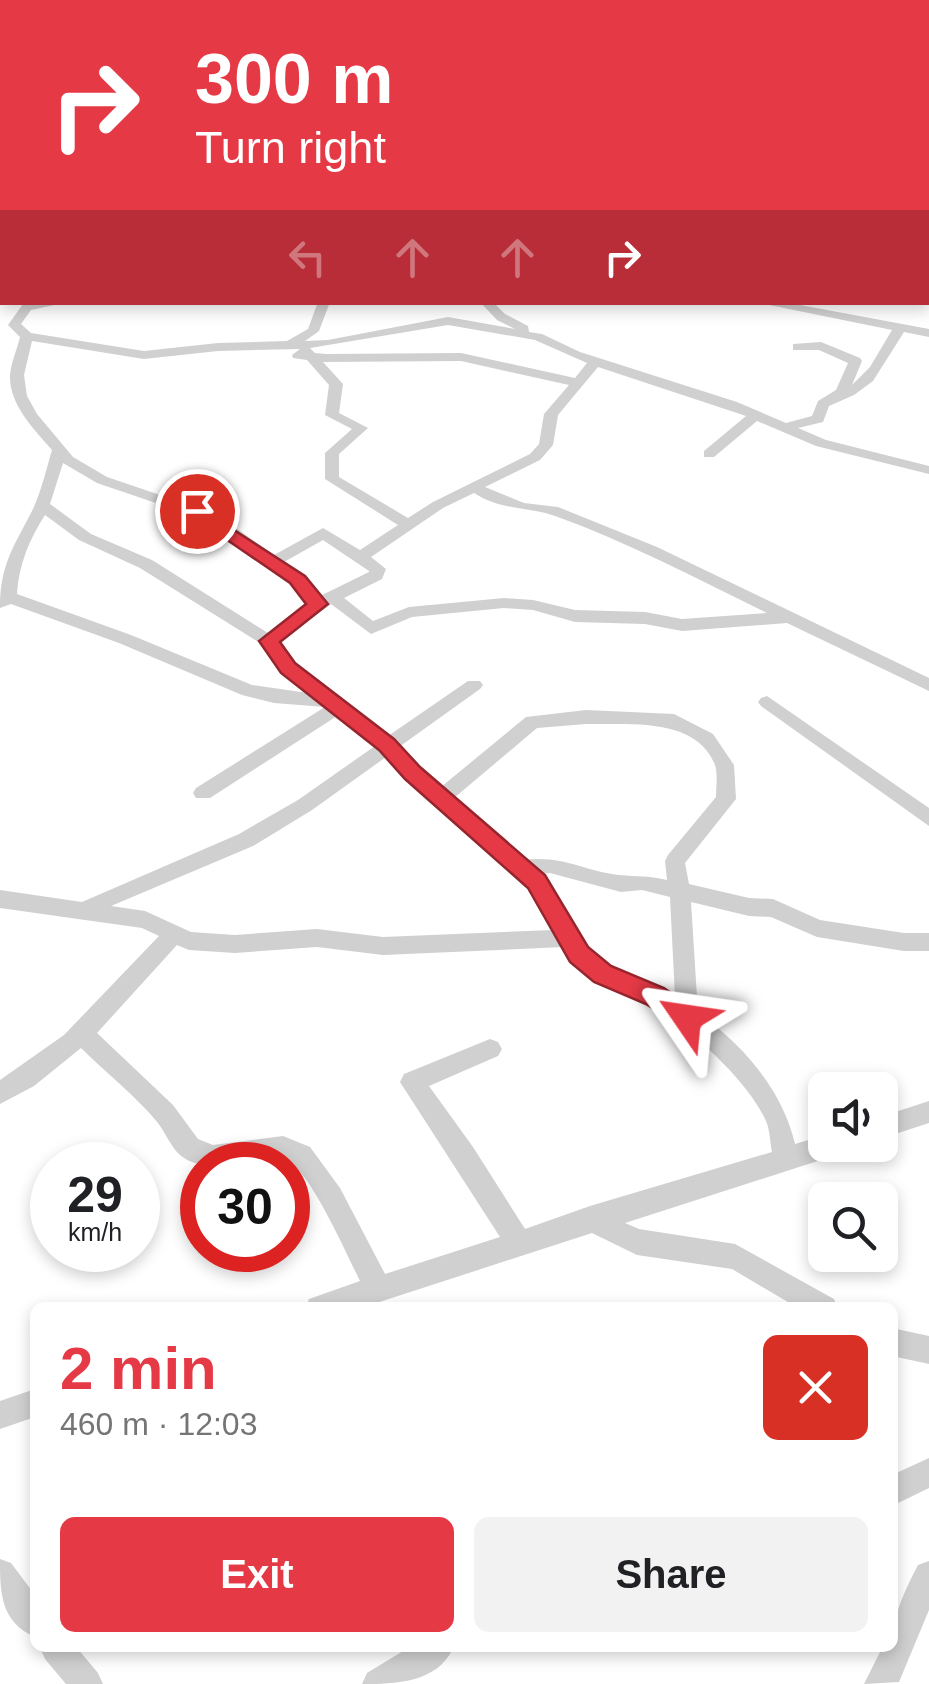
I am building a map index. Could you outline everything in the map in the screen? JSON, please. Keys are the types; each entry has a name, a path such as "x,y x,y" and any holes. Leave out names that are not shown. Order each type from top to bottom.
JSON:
{"street":[{"path":"28,305 14,325 27,336 144,355 218,347 287,345 306,350 448,321 538,338"},
{"path":"489,305 500,317 538,338 596,361 712,398 845,451 929,470"},
{"path":"777,305 929,333"},
{"path":"287,345 313,331 322,308"},
{"path":"780,428 818,420 823,404 858,390 880,369 886,346 900,328"},
{"path":"27,336 16,376 18,386 28,411 68,460 102,480 211,517 298,580 303,590 372,628 409,612 504,603 534,605 575,616 645,618 682,625 794,616"},
{"path":"798,347 811,344 853,358 846,384 834,398"},
{"path":"268,346 461,357 575,382"},
{"path":"306,350 336,384 332,415 361,428 332,453 332,479 409,525"},
{"path":"360,557 474,487 536,457 546,445 551,414 596,361"},
{"path":"709,454 753,417"},
{"path":"59,450 42,505 20,541 4,600 141,645 205,678 300,702 333,703"},
{"path":"474,487 490,497 552,510 614,534 794,616 929,685"},
{"path":"42,505 85,538 146,564 269,641 288,668 386,744 536,882 579,954 602,974 655,996 712,1035 776,1116 786,1160"},
{"path":"269,641 326,601 376,575 378,569 323,533 273,562"},
{"path":"86,910 141,881 202,861 250,838 474,685"},
{"path":"768,702 929,818"},
{"path":"203,793 333,703"},
{"path":"441,798 532,722 586,716 674,721 706,739 725,764 726,799 675,861 683,918 687,1018"},
{"path":"522,868 550,865 621,884 642,882 750,907 773,908 817,928 904,942 929,942"},
{"path":"0,899 145,920 188,941 236,944 317,938 383,946 571,938"},
{"path":"0,1093 23,1081 104,1014 174,934"},
{"path":"81,1033 165,1113 190,1147 213,1156 283,1148 301,1155 331,1197 378,1288"},
{"path":"490,1049 412,1082 464,1155 518,1242"},
{"path":"898,1122 929,1112"},
{"path":"336,1302 808,1152"},
{"path":"590,1219 637,1242 734,1257 813,1302"},
{"path":"898,1343 929,1350"},
{"path":"0,1415 30,1405"},
{"path":"898,1488 929,1472"},
{"path":"0,1574 30,1614"},
{"path":"898,1651 910,1611 929,1576"},
{"path":"59,1652 87,1684"},
{"path":"378,1684 430,1652"},
{"path":"880,1684 897,1652"}],"route":[{"path":"197,511 298,580 318,604 269,641 288,668 386,744 412,773 536,882 579,954 602,974 655,996 687,1018"}]}
